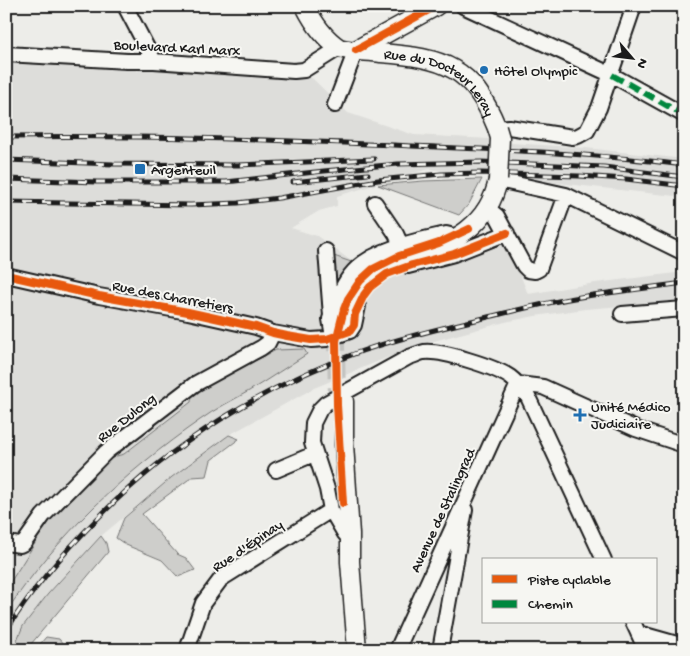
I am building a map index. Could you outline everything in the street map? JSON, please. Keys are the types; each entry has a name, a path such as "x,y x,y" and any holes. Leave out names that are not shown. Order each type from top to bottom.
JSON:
{"main road":[{"path":"305,6 316,25 329,41 347,49 388,31 436,6"},
{"path":"388,31 386,40 388,53"},
{"name":"Rue du Docteur Leray","path":"347,49 434,60 459,71 482,96 500,138 498,180 494,195 487,208 469,228"},
{"path":"339,319 353,289 373,269 399,256 451,238 469,228"},
{"path":"339,319 365,282 373,275 388,265 447,244 469,228"},
{"path":"350,562 345,534 341,403 357,650"}],"street":[{"path":"126,6 154,61"},
{"path":"463,6 612,75 684,115"},
{"path":"497,128 573,137 583,134 590,127 600,108 634,6"},
{"path":"335,105 347,49"},
{"name":"Boulevard Karl Marx","path":"6,54 154,61 294,71 308,68 347,49"},
{"path":"498,180 566,195 684,253"},
{"path":"487,208 497,216 524,266 528,270 535,271 542,263 566,195"},
{"path":"375,202 401,245"},
{"path":"339,319 330,319 333,337 345,333 352,328 359,303 370,287 387,274 454,254 507,233"},
{"path":"339,319 339,294 355,270 369,260 401,245 446,234 450,235 451,238"},
{"path":"326,250 339,319"},
{"name":"Rue des Charretiers","path":"6,275 99,296 256,327 273,333 312,340 333,337"},
{"path":"622,314 684,309"},
{"name":"Rue Dulong","path":"11,544 20,545 24,543 43,516 106,452 195,384 268,344 273,333"},
{"path":"345,534 330,510 327,489 314,454 312,443 313,423 320,409 326,403 409,358 424,352 441,354 498,370 518,384 528,397 603,558"},
{"path":"518,384 543,387 636,429 684,445"},
{"name":"Avenue de Stalingrad","path":"397,650 518,384"},
{"path":"276,470 314,454"},
{"path":"440,650 469,490"},
{"name":"Rue d'Épinay","path":"187,650 203,603 221,579 330,510"},
{"path":"635,627 684,646"},
{"path":"635,627 646,650"}],"shaded area":[{"path":"6,62 136,68 138,72 139,66 177,67 312,78 348,113 414,135 490,139 512,143 586,148 684,159 684,197 429,169 337,196 337,206 319,211 291,228 317,236 369,274 507,242 528,294 595,283 684,272 684,301 585,309 505,322 415,346 314,388 229,435 172,477 101,536 48,594 23,626 13,650 6,650"},
{"path":"482,179 469,204 459,215 378,185 423,181"},
{"path":"331,255 357,264 335,291"},
{"path":"304,349 307,354 218,408 145,461 94,507 70,532 47,557 6,612 6,589 37,540 39,527 109,458 124,454 191,402 192,393 276,350"},
{"path":"229,435 239,439 211,460 207,476 192,477 142,514 177,554 186,558 195,570 178,577 162,560 126,545 116,538 124,518 172,477"},
{"path":"101,536 106,543 108,552 26,650 14,647 23,626 48,594"},
{"path":"46,637 59,639 68,650 35,650"}],"tunnel":[{"path":"337,405 336,341 340,321"}],"railway":[{"path":"6,137 158,137 361,144 548,152 684,165"},
{"path":"6,160 113,164 238,165 374,159"},
{"path":"6,179 97,182 226,182 398,164 481,162 604,167 684,177"},
{"path":"6,202 191,205 238,203 279,198 378,180 441,174 481,173 626,179 684,186"},
{"path":"293,182 368,174"},
{"path":"6,631 27,600 61,557 127,490 188,441 221,419 289,381 362,351 436,330 565,300 684,283"}],"marked path":[{"path":"612,75 684,115"}],"cycle path":[{"path":"356,50 436,6"},
{"path":"343,503 337,405 336,341 348,299 360,281 373,269 399,256 439,243 469,229"},
{"path":"6,275 99,296 188,312 287,336 311,340 327,339 350,331 354,325 355,314 364,295 370,287 387,274 454,254 507,233"}],"place":[{"name":"Hôtel Olympic","path":"484,70"},
{"name":"Argenteuil","path":"140,169"},
{"name":"Unité Médico Judiciaire","path":"580,415"}]}
